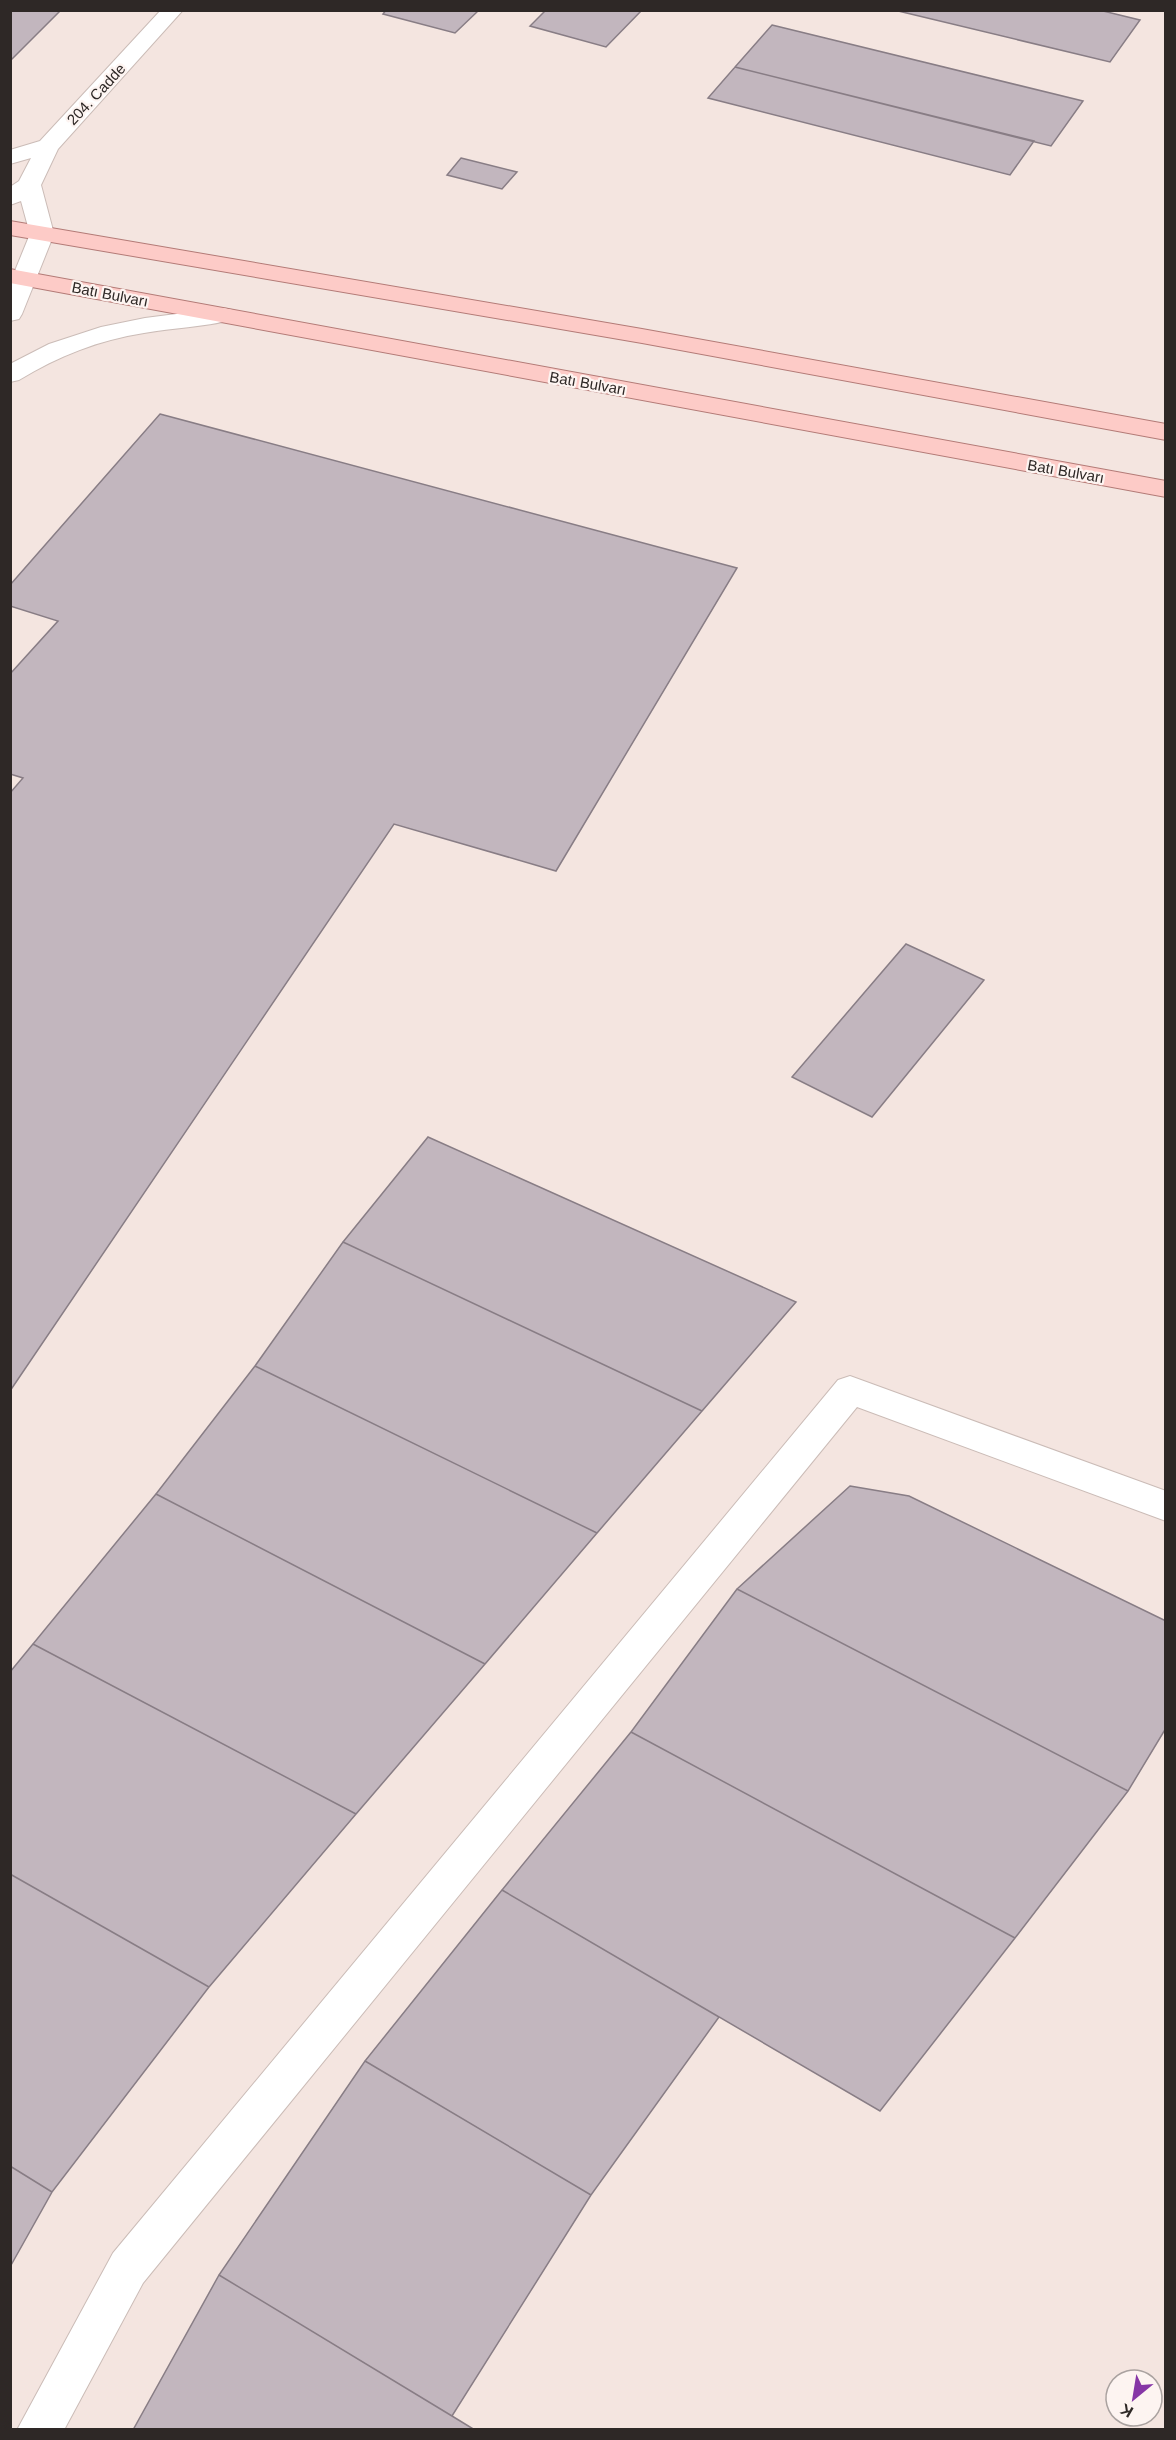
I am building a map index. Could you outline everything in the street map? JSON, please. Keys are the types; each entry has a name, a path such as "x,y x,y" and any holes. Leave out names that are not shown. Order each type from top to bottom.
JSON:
{"main road":[{"path":"10,228 642,336 1166,432"},
{"name":"Batı Bulvarı","path":"18,277 1166,489"}],"street":[{"name":"204. Cadde","path":"42,234 20,192 48,146 173,10"},
{"path":"10,158 48,146"},
{"path":"10,314 18,277 42,234"},
{"path":"10,375 44,356 91,337 146,325 192,322 223,315"},
{"path":"39,2430 128,2268 850,1390 1166,1506"}],"building":[{"path":"10,10 61,10 10,61"},
{"path":"386,10 479,10 455,33 383,14"},
{"path":"546,10 642,10 606,47 530,26"},
{"path":"894,10 1099,10 1140,20 1110,62"},
{"path":"772,25 1083,101 1051,146 735,67"},
{"path":"735,67 1034,141 1010,175 708,98"},
{"path":"461,158 517,172 502,189 447,175"},
{"path":"160,414 737,568 556,871 394,824 10,1391 10,793 23,778 10,774 10,674 58,621 10,606 10,585"},
{"path":"906,944 984,980 872,1117 792,1077"},
{"path":"428,1137 796,1302 702,1411 343,1242"},
{"path":"343,1242 702,1411 597,1533 255,1366"},
{"path":"255,1366 597,1533 485,1664 156,1494"},
{"path":"850,1486 909,1496 1166,1621 1166,1728 1128,1791 737,1589"},
{"path":"156,1494 485,1664 356,1814 33,1644"},
{"path":"737,1589 1128,1791 1015,1938 631,1732"},
{"path":"33,1644 356,1814 209,1987 10,1874 10,1672"},
{"path":"631,1732 1015,1938 880,2111 502,1890"},
{"path":"10,1874 209,1987 52,2192 10,2166"},
{"path":"502,1890 719,2017 591,2195 365,2061"},
{"path":"365,2061 591,2195 452,2416 219,2275"},
{"path":"10,2166 52,2192 10,2267"},
{"path":"219,2275 452,2416 475,2430 133,2430"}]}
